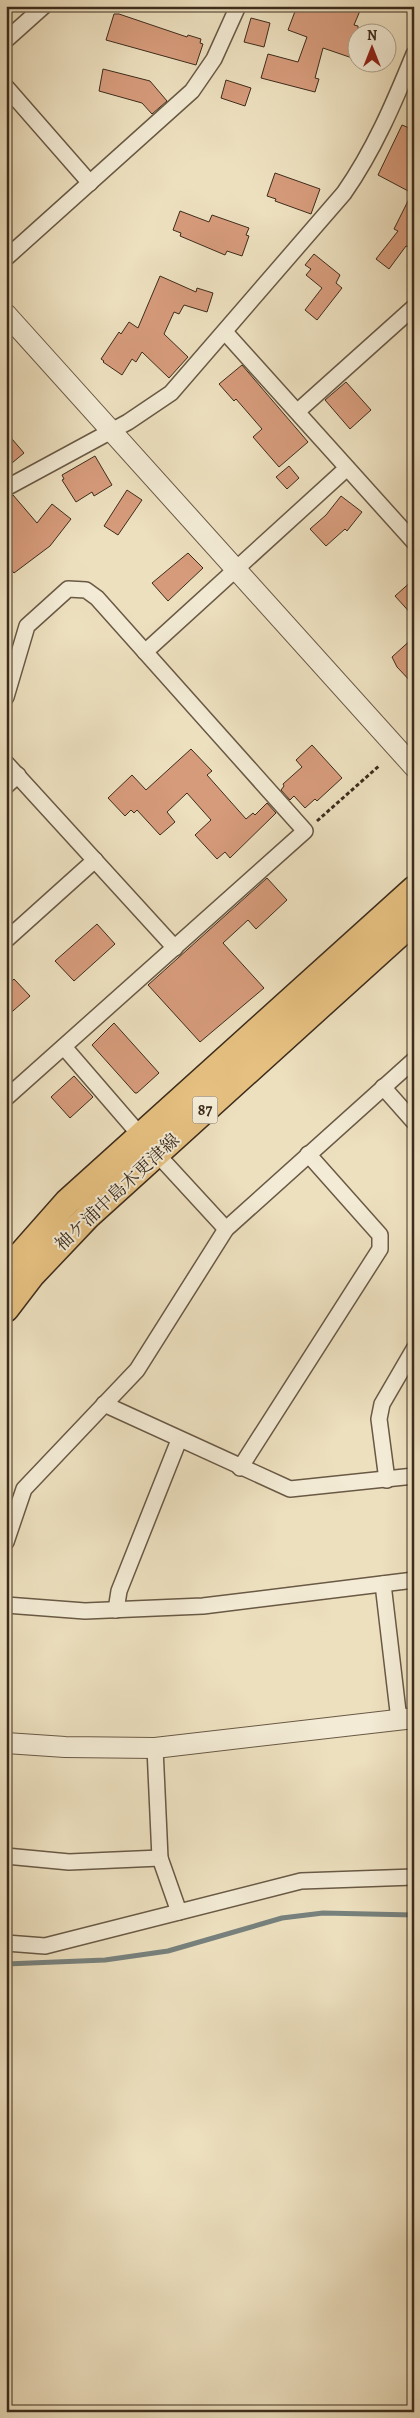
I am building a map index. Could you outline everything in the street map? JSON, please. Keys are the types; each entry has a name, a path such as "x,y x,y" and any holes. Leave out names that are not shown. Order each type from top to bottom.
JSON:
{"main road":[{"name":"袖ケ浦中島木更津線","path":"6,1271 67,1202 414,889"},
{"name":"袖ケ浦中島木更津線","path":"6,1309 32,1275 88,1216 414,921"}],"street":[{"path":"6,40 44,6"},
{"path":"6,258 192,91 214,59 238,6"},
{"path":"6,488 112,431 171,393 344,193 362,168 382,131 414,54"},
{"path":"6,88 90,183"},
{"path":"6,314 414,767"},
{"path":"298,411 411,315"},
{"path":"225,332 414,542"},
{"path":"146,652 347,468"},
{"path":"6,697 27,626 68,589 86,590 97,598 305,831 6,1098"},
{"path":"6,763 175,948"},
{"path":"6,786 18,775"},
{"path":"6,940 95,860"},
{"path":"64,1047 140,1135"},
{"path":"6,1542 24,1489 137,1370 226,1229 414,1060"},
{"path":"382,1087 414,1122"},
{"path":"157,1154 226,1229"},
{"path":"240,1468 380,1249 380,1235 308,1154"},
{"path":"387,1480 379,1419 382,1404 414,1350"},
{"path":"104,1404 240,1468 290,1489 414,1476"},
{"path":"116,1610 119,1591 179,1440"},
{"path":"6,1605 85,1611 203,1606 414,1580"},
{"path":"6,1743 65,1747 155,1748 406,1719 382,1584"},
{"path":"155,1748 160,1858 179,1912"},
{"path":"6,1856 69,1862 160,1858"},
{"path":"6,1943 45,1946 301,1881 414,1877"}],"path":[{"path":"305,831 380,765"}],"building":[{"path":"297,6 362,6 355,22 348,22 348,57 323,48 315,78 319,79 315,92 261,78 268,54 298,62 307,37 288,30"},
{"path":"114,14 119,14 187,37 188,35 201,39 200,43 203,44 196,65 106,40"},
{"path":"251,18 270,23 264,47 244,42"},
{"path":"103,69 150,81 167,101 152,114 142,103 99,91"},
{"path":"226,80 251,88 245,106 221,98"},
{"path":"402,125 414,130 414,249 406,246 389,269 376,259 398,231 394,229 412,193 378,175"},
{"path":"275,173 320,189 311,214 275,201 276,199 267,196"},
{"path":"180,211 209,222 212,215 249,228 246,235 249,236 242,256 227,251 225,255 180,236 181,233 173,230"},
{"path":"314,254 340,275 336,283 342,288 317,320 305,310 322,288 306,275 311,269 305,265"},
{"path":"160,276 196,292 197,288 213,293 207,312 184,305 179,314 174,312 164,334 188,357 169,378 142,352 136,362 132,359 122,375 101,359 119,332 121,334 129,322 138,328"},
{"path":"242,365 308,442 279,467 253,437 262,429 236,399 234,401 219,384"},
{"path":"346,382 371,410 350,429 325,400"},
{"path":"6,432 24,453 6,468"},
{"path":"95,456 112,485 94,496 92,492 76,502 62,480 64,479 62,475"},
{"path":"289,466 299,478 287,489 276,477"},
{"path":"127,490 142,500 118,535 104,526"},
{"path":"13,495 37,523 52,504 71,519 50,546 14,573 6,564 6,497"},
{"path":"341,496 362,512 347,531 345,529 326,546 310,529 326,515"},
{"path":"188,553 203,568 168,601 152,583"},
{"path":"414,579 414,617 395,596"},
{"path":"414,637 414,685 397,667 392,657"},
{"path":"312,745 342,778 317,801 315,799 305,808 294,796 290,800 281,790 284,786 283,784 302,767 296,760"},
{"path":"191,749 212,771 207,775 246,819 253,813 255,815 267,803 276,813 230,858 225,852 217,859 195,835 211,820 187,793 167,812 175,822 160,835 137,810 134,813 131,810 125,816 108,798 132,775 146,790"},
{"path":"267,878 287,900 256,929 248,920 223,943 264,988 200,1042 148,985"},
{"path":"97,924 115,944 74,981 55,961"},
{"path":"14,979 30,996 6,1017 6,987"},
{"path":"114,1023 159,1073 137,1093 92,1045"},
{"path":"74,1076 93,1097 70,1118 51,1097"}],"waterway":[{"path":"6,1964 105,1960 168,1951 282,1918 323,1913 414,1915"}]}
